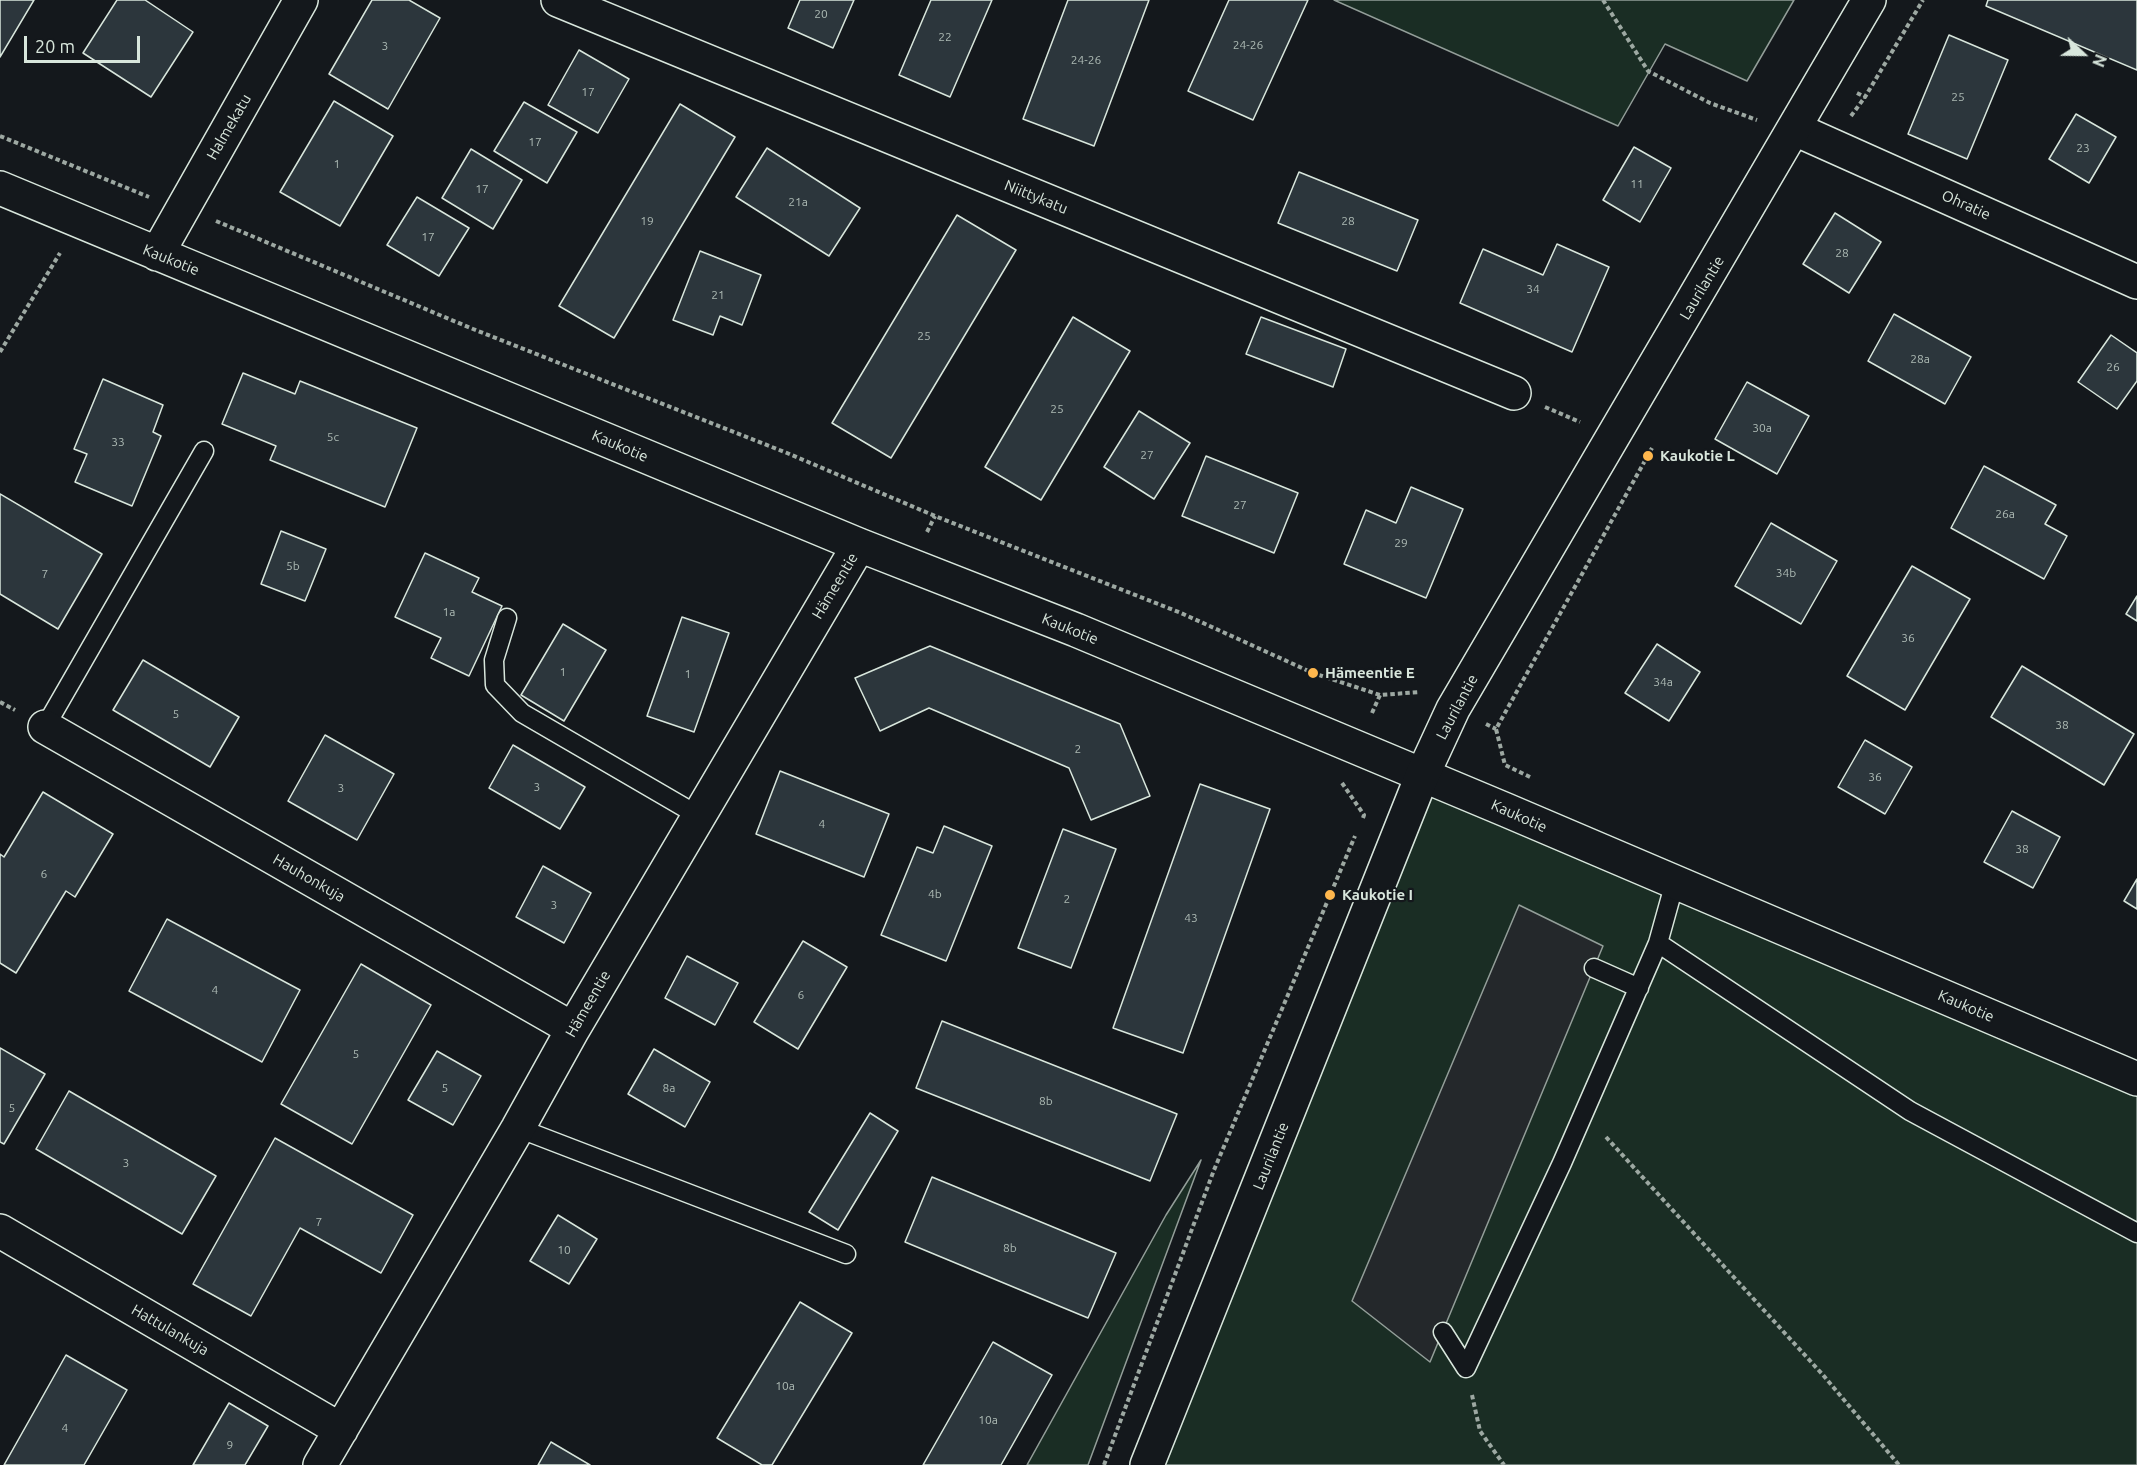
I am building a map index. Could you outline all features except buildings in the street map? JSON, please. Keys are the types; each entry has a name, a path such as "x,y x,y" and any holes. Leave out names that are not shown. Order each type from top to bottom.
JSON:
{"street":[{"name":"Halmekatu","path":"157,254 301,0"},
{"name":"Niittykatu","path":"558,0 1514,393"},
{"name":"Laurilantie","path":"1147,1465 1422,776 1453,709 1869,0"},
{"name":"Ohratie","path":"1795,129 2137,282"},
{"name":"Kaukotie","path":"0,188 859,545 1076,630 2137,1079"},
{"name":"Hämeentie","path":"320,1465 518,1128 573,1029 859,545"},
{"name":"Hauhonkuja","path":"45,727 573,1029"},
{"name":"Hattulankuja","path":"0,1231 341,1430"}],"lane":[{"path":"45,727 204,451"},
{"path":"507,618 494,660 495,685 522,713 699,816"},
{"path":"1466,1368 1639,988 1658,943 1675,882"},
{"path":"1658,943 1910,1111 2137,1233"},
{"path":"1594,968 1639,988"},
{"path":"518,1128 846,1254"},
{"path":"1443,1332 1466,1368"}],"path":[{"path":"1604,0 1648,71 1710,103 1757,120"},
{"path":"1831,145 1865,97"},
{"path":"0,136 182,210 215,220 473,329 1180,613 1313,673 1380,694 1418,692 1496,729"},
{"path":"0,352 59,255 90,174"},
{"path":"1533,779 1505,765 1496,729 1654,446"},
{"path":"1360,825 1364,815"},
{"path":"1104,1465 1214,1170 1356,835"},
{"path":"1584,1113 1823,1375 1899,1465"},
{"path":"1466,1368 1479,1431 1504,1465"}],"green space":[{"path":"1334,0 1794,0 1747,81 1665,44 1618,126"},
{"path":"1422,776 2137,1079 2137,1465 1147,1465"},
{"path":"1201,1160 1088,1465 1027,1465 1166,1215"}],"shaded area":[{"path":"1519,905 1603,946 1430,1362 1352,1301"}],"place":[{"name":"Kaukotie L","path":"1648,456"},
{"name":"Hämeentie E","path":"1313,673"},
{"name":"Kaukotie I","path":"1330,895"}]}
